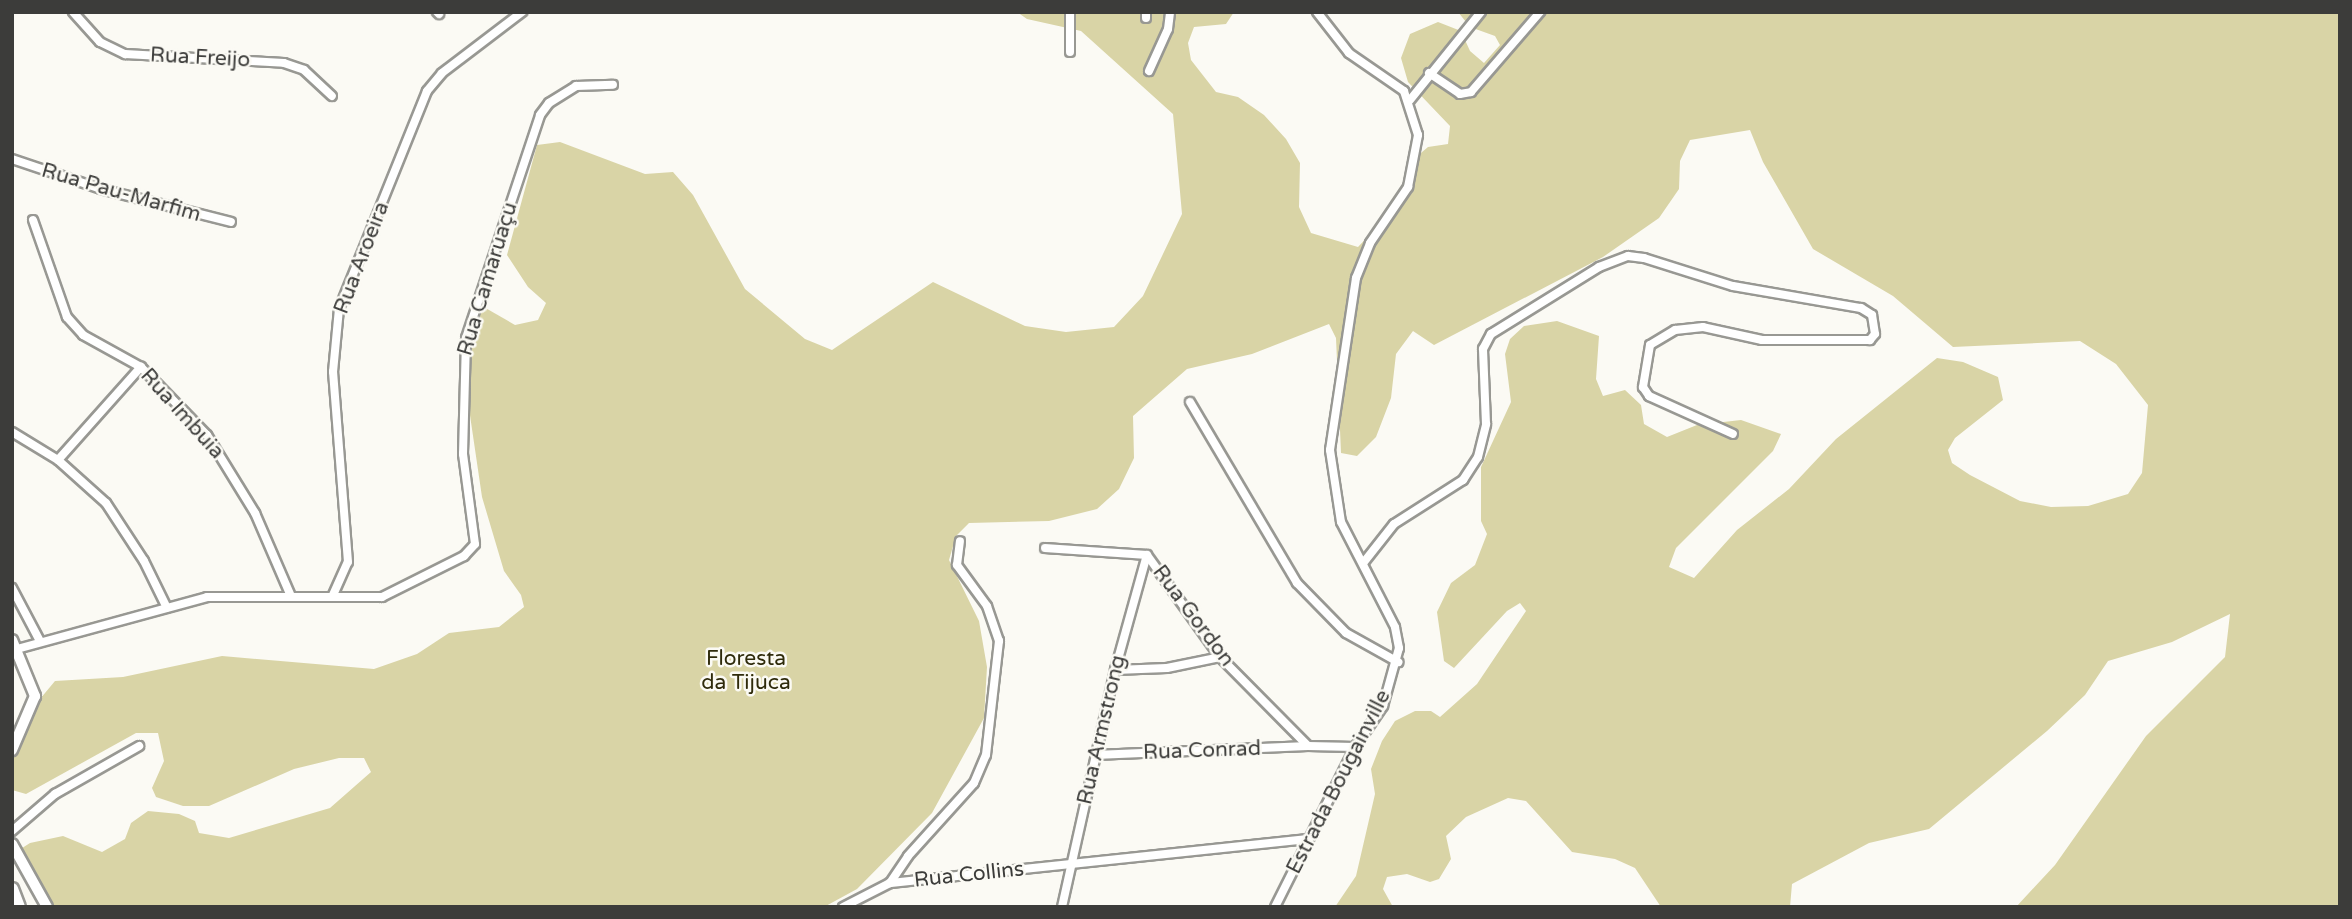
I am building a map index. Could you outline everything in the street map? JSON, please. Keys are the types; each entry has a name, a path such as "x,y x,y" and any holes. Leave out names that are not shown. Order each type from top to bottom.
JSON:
{"main road":[{"path":"12,889 19,907"}],"street":[{"name":"Rua Freijo","path":"73,12 100,42 125,54 285,63 304,70 332,96"},
{"name":"Rua Aroeira","path":"334,595 348,562 333,372 340,309 427,91 442,73 522,12"},
{"path":"1070,12 1070,52"},
{"path":"1149,71 1168,29 1170,12"},
{"path":"1317,12 1349,53 1410,100 1429,73 1481,12"},
{"path":"1429,73 1460,94 1471,92 1540,12"},
{"name":"Rua Camaruaçu","path":"334,595 382,597 464,556 475,544 463,440 466,338 540,115 549,103 576,86 613,85"},
{"name":"Estrada Bougainville","path":"1275,907 1355,747 1383,706 1398,662 1395,627 1338,510 1330,450 1356,278 1370,243 1408,187 1414,167 1418,135 1410,100"},
{"name":"Rua Pau-Marfim","path":"12,159 101,190 231,222"},
{"name":"Rua Imbuia","path":"33,220 67,317 83,335 141,367 207,435 235,475 291,596"},
{"path":"1364,562 1394,524 1463,480 1478,457 1486,424 1483,349 1491,334 1609,263 1628,256 1644,258 1733,286 1861,308 1872,315 1875,334 1870,340 1762,340 1703,327 1675,330 1650,345 1643,387 1649,396 1732,435"},
{"path":"58,460 141,367"},
{"path":"1190,402 1297,583 1346,633 1398,662"},
{"path":"12,432 58,460 87,482 123,526 167,608"},
{"name":"Rua Collins","path":"890,883 908,856 974,783 986,755 999,641 987,606 967,581 956,560 960,541"},
{"name":"Rua Gordon","path":"1045,548 1147,555 1220,657 1308,746"},
{"name":"Rua Armstrong","path":"1062,907 1115,670 1147,555"},
{"path":"12,588 40,641"},
{"path":"12,750 35,696 14,644 40,641 207,597 334,595"},
{"path":"1115,670 1167,668 1220,657"},
{"path":"12,831 55,794 139,746"},
{"path":"1308,746 1355,747"},
{"name":"Rua Conrad","path":"1095,755 1308,746"},
{"name":"Rua Collins","path":"890,883 1309,839"},
{"path":"12,844 47,907"},
{"path":"843,907 890,883"}],"green space":[{"name":"Floresta da Tijuca","path":"1017,12 1234,12 1226,24 1194,27 1188,43 1191,60 1216,92 1238,97 1264,115 1286,139 1300,163 1299,207 1311,233 1358,247 1389,214 1409,183 1408,164 1428,147 1448,144 1450,126 1408,82 1401,58 1410,34 1438,22 1461,31 1470,51 1484,63 1500,45 1495,36 1470,27 1458,12 2340,12 2340,907 2016,907 2055,865 2146,736 2225,657 2230,614 2172,642 2108,661 2085,695 2047,731 1929,829 1869,843 1792,884 1790,907 1661,907 1635,868 1615,859 1572,852 1526,801 1508,798 1466,817 1446,836 1451,859 1439,879 1430,882 1407,874 1387,877 1383,889 1393,907 1335,907 1356,876 1375,794 1371,769 1382,741 1395,721 1415,711 1431,711 1440,717 1477,684 1526,611 1520,603 1507,611 1454,668 1444,661 1437,612 1451,583 1475,565 1487,534 1481,521 1481,467 1511,402 1505,354 1510,339 1524,326 1557,321 1599,336 1596,379 1603,396 1625,390 1641,405 1644,424 1667,437 1697,425 1741,420 1781,434 1773,451 1676,548 1669,567 1694,578 1737,530 1789,489 1836,439 1937,358 1963,362 1998,377 2003,400 1955,438 1948,450 1952,463 1970,475 2020,501 2051,507 2088,506 2128,494 2142,473 2148,405 2116,364 2080,341 1953,347 1893,296 1813,249 1763,162 1750,130 1690,140 1680,161 1679,189 1659,218 1603,257 1434,345 1413,331 1396,354 1391,398 1376,437 1357,456 1341,453 1336,338 1329,324 1252,354 1187,369 1133,416 1134,458 1119,489 1097,509 1049,521 969,523 956,536 949,560 979,621 987,667 984,718 932,813 857,889 824,907 54,907 19,850 30,843 63,836 102,852 125,839 131,823 148,811 179,814 195,821 199,833 229,838 330,808 371,772 364,758 339,758 294,769 209,806 183,806 156,797 152,788 164,761 158,733 136,733 26,794 12,790 12,759 40,699 55,681 123,677 222,656 374,669 417,654 449,633 499,627 524,607 521,595 504,571 482,497 467,395 468,347 482,306 515,325 538,320 546,303 528,287 507,255 537,145 560,142 645,174 673,172 693,195 745,289 805,339 832,350 933,282 1025,326 1066,332 1114,327 1143,296 1182,214 1173,114 1081,31 1027,19"}]}
